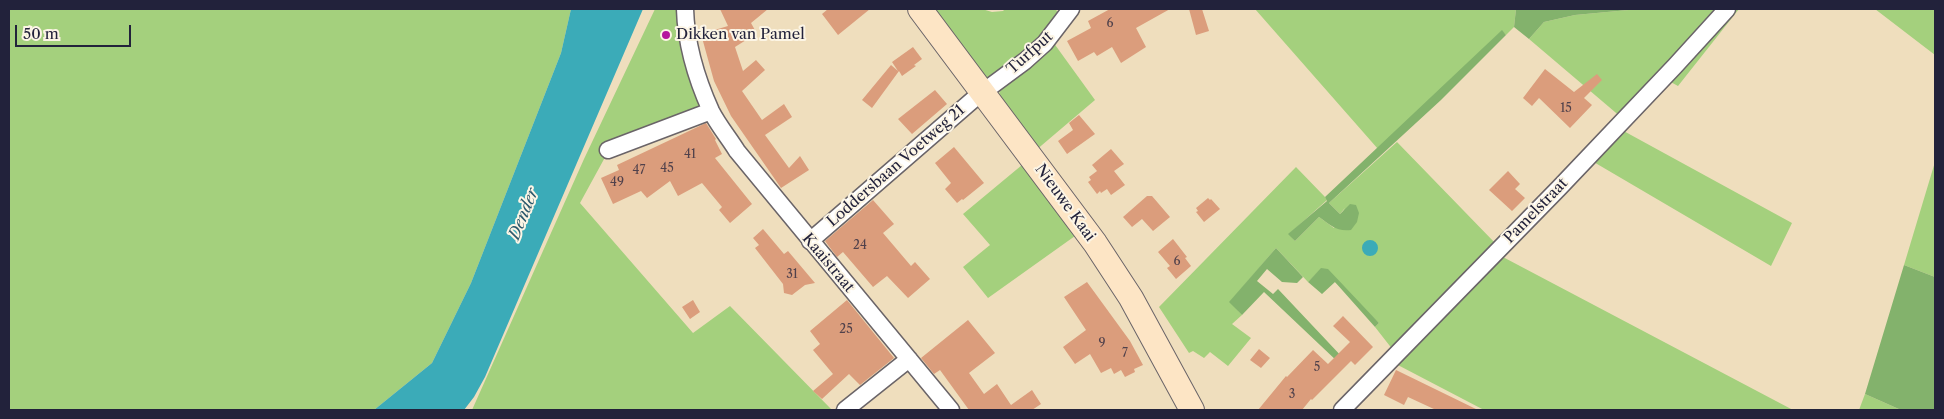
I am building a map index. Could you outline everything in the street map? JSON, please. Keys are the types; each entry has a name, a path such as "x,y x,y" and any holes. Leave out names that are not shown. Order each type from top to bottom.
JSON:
{"main road":[{"name":"Nieuwe Kaai","path":"920,9 1095,243 1131,298 1192,410"}],"street":[{"name":"Kaaistraat","path":"685,9 688,38 694,64 711,110 737,151 951,410"},
{"name":"Turfput","path":"984,93 1045,43 1071,9"},
{"name":"Pamelstraat","path":"1342,410 1573,174 1727,9"},
{"name":"Loddersbaan Voetweg 21","path":"810,241 984,93"},
{"path":"608,150 711,110"},
{"path":"845,410 908,359"}],"green space":[{"path":"9,9 571,9 561,53 471,283 432,363 374,410 9,410"},
{"path":"655,9 681,9 711,111 609,150 580,203 693,333 730,306 831,409 472,410 584,159"},
{"path":"930,9 982,9 992,12 1005,9 1055,9 1059,13 1031,48 993,77 986,77"},
{"path":"1255,9 1516,9 1514,27 1506,35 1502,31 1378,149"},
{"path":"1516,9 1639,9 1575,15 1544,22 1529,39 1514,27"},
{"path":"1639,9 1719,9 1622,118 1529,39 1544,22 1575,15"},
{"path":"1731,9 1739,9 1678,86 1667,80"},
{"path":"1875,9 1935,9 1935,55"},
{"path":"1502,30 1506,35 1441,100 1329,203 1340,214 1350,204 1356,205 1359,213 1357,222 1351,230 1338,229 1319,217 1295,241 1288,234 1327,201 1325,197"},
{"path":"1053,42 1095,100 1035,151 999,96 1000,89"},
{"path":"1620,129 1792,223 1771,266 1592,161"},
{"path":"1397,142 1496,244 1393,350 1375,327 1379,323 1321,269 1308,282 1276,248 1230,302 1242,315 1232,324 1251,338 1228,366 1210,352 1204,358 1193,351 1189,353 1159,307 1296,167 1327,200 1289,234 1295,241 1319,217 1334,228 1345,208 1340,214 1329,203"},
{"path":"1935,162 1935,277 1904,265"},
{"path":"1022,165 1075,236 988,298 963,267 990,245 963,214"},
{"path":"1276,248 1303,277 1297,283 1282,282 1267,269 1257,281 1273,294 1278,289 1344,359 1339,363 1264,292 1242,315 1229,302"},
{"path":"1501,256 1793,410 1484,410 1394,363"},
{"path":"1904,265 1935,277 1935,410 1901,410 1865,394"},
{"path":"1321,268 1328,269 1379,323 1375,327 1335,282 1322,294 1308,282"},
{"path":"1865,394 1901,410 1859,410"}],"water":[{"name":"Dender","path":"571,9 643,9 485,377 464,410 374,410 432,363 471,283 561,53"},
{"path":"1367,240 1373,240 1378,245 1376,254 1367,256 1362,251 1362,245"}],"building":[{"path":"720,9 768,9 751,23 756,32 754,35 735,47 743,71 756,60 765,70 742,91 762,120 784,104 792,117 765,135 789,168 800,156 809,170 781,188 731,116 714,81 701,34 728,26"},
{"path":"828,9 870,9 838,35 822,14"},
{"path":"1110,9 1170,9 1136,28 1146,47 1121,63 1112,47 1097,56 1094,52 1078,61 1067,41 1091,28 1088,21"},
{"path":"1189,9 1202,9 1209,31 1196,35"},
{"path":"913,47 922,59 914,65 916,66 902,76 899,71 872,108 862,100 891,65 898,71 892,62"},
{"path":"1545,69 1574,92 1597,74 1602,80 1584,98 1592,105 1570,128 1539,98 1532,106 1523,98"},
{"path":"935,90 947,104 912,134 898,119"},
{"path":"1079,115 1095,134 1067,154 1058,141 1073,130 1069,123"},
{"path":"706,123 716,139 722,154 715,158 752,204 730,223 719,210 722,207 702,183 678,196 670,181 647,198 641,191 613,204 601,178 619,170 617,165"},
{"path":"954,147 984,183 957,203 945,189 951,183 935,163"},
{"path":"1111,149 1124,164 1114,171 1125,185 1111,195 1107,189 1097,194 1088,182 1091,180 1089,177 1097,171 1092,165"},
{"path":"1508,171 1520,184 1515,189 1525,198 1512,211 1489,190"},
{"path":"1147,196 1152,196 1170,217 1153,231 1142,219 1132,227 1123,217"},
{"path":"1208,198 1220,209 1204,222 1196,212 1198,211 1196,208"},
{"path":"873,200 894,224 883,233 911,266 915,262 930,279 908,298 887,276 873,287 843,252 837,257 825,241"},
{"path":"763,229 784,254 788,251 815,283 805,285 792,295 784,293 783,284 755,248 759,245 753,238"},
{"path":"1173,239 1187,257 1185,258 1191,266 1176,279 1167,268 1170,266 1158,252"},
{"path":"1087,282 1130,341 1143,365 1134,369 1135,372 1125,377 1121,370 1114,374 1111,368 1101,373 1090,354 1075,364 1063,347 1086,330 1064,297"},
{"path":"693,300 700,312 690,319 682,307"},
{"path":"847,300 894,358 860,385 849,374 822,399 813,391 833,374 813,350 820,344 810,331"},
{"path":"1343,316 1373,347 1355,365 1351,361 1302,410 1258,410 1286,376 1313,350 1328,364 1350,342 1333,326"},
{"path":"968,320 995,353 969,373 984,394 997,384 1011,405 1032,390 1041,404 1032,410 969,410 940,370 934,374 921,358"},
{"path":"1259,349 1270,358 1261,368 1250,360"},
{"path":"1396,370 1478,410 1436,410 1408,397 1404,405 1384,395"}],"place":[{"name":"Dikken van Pamel","path":"666,35"}]}
